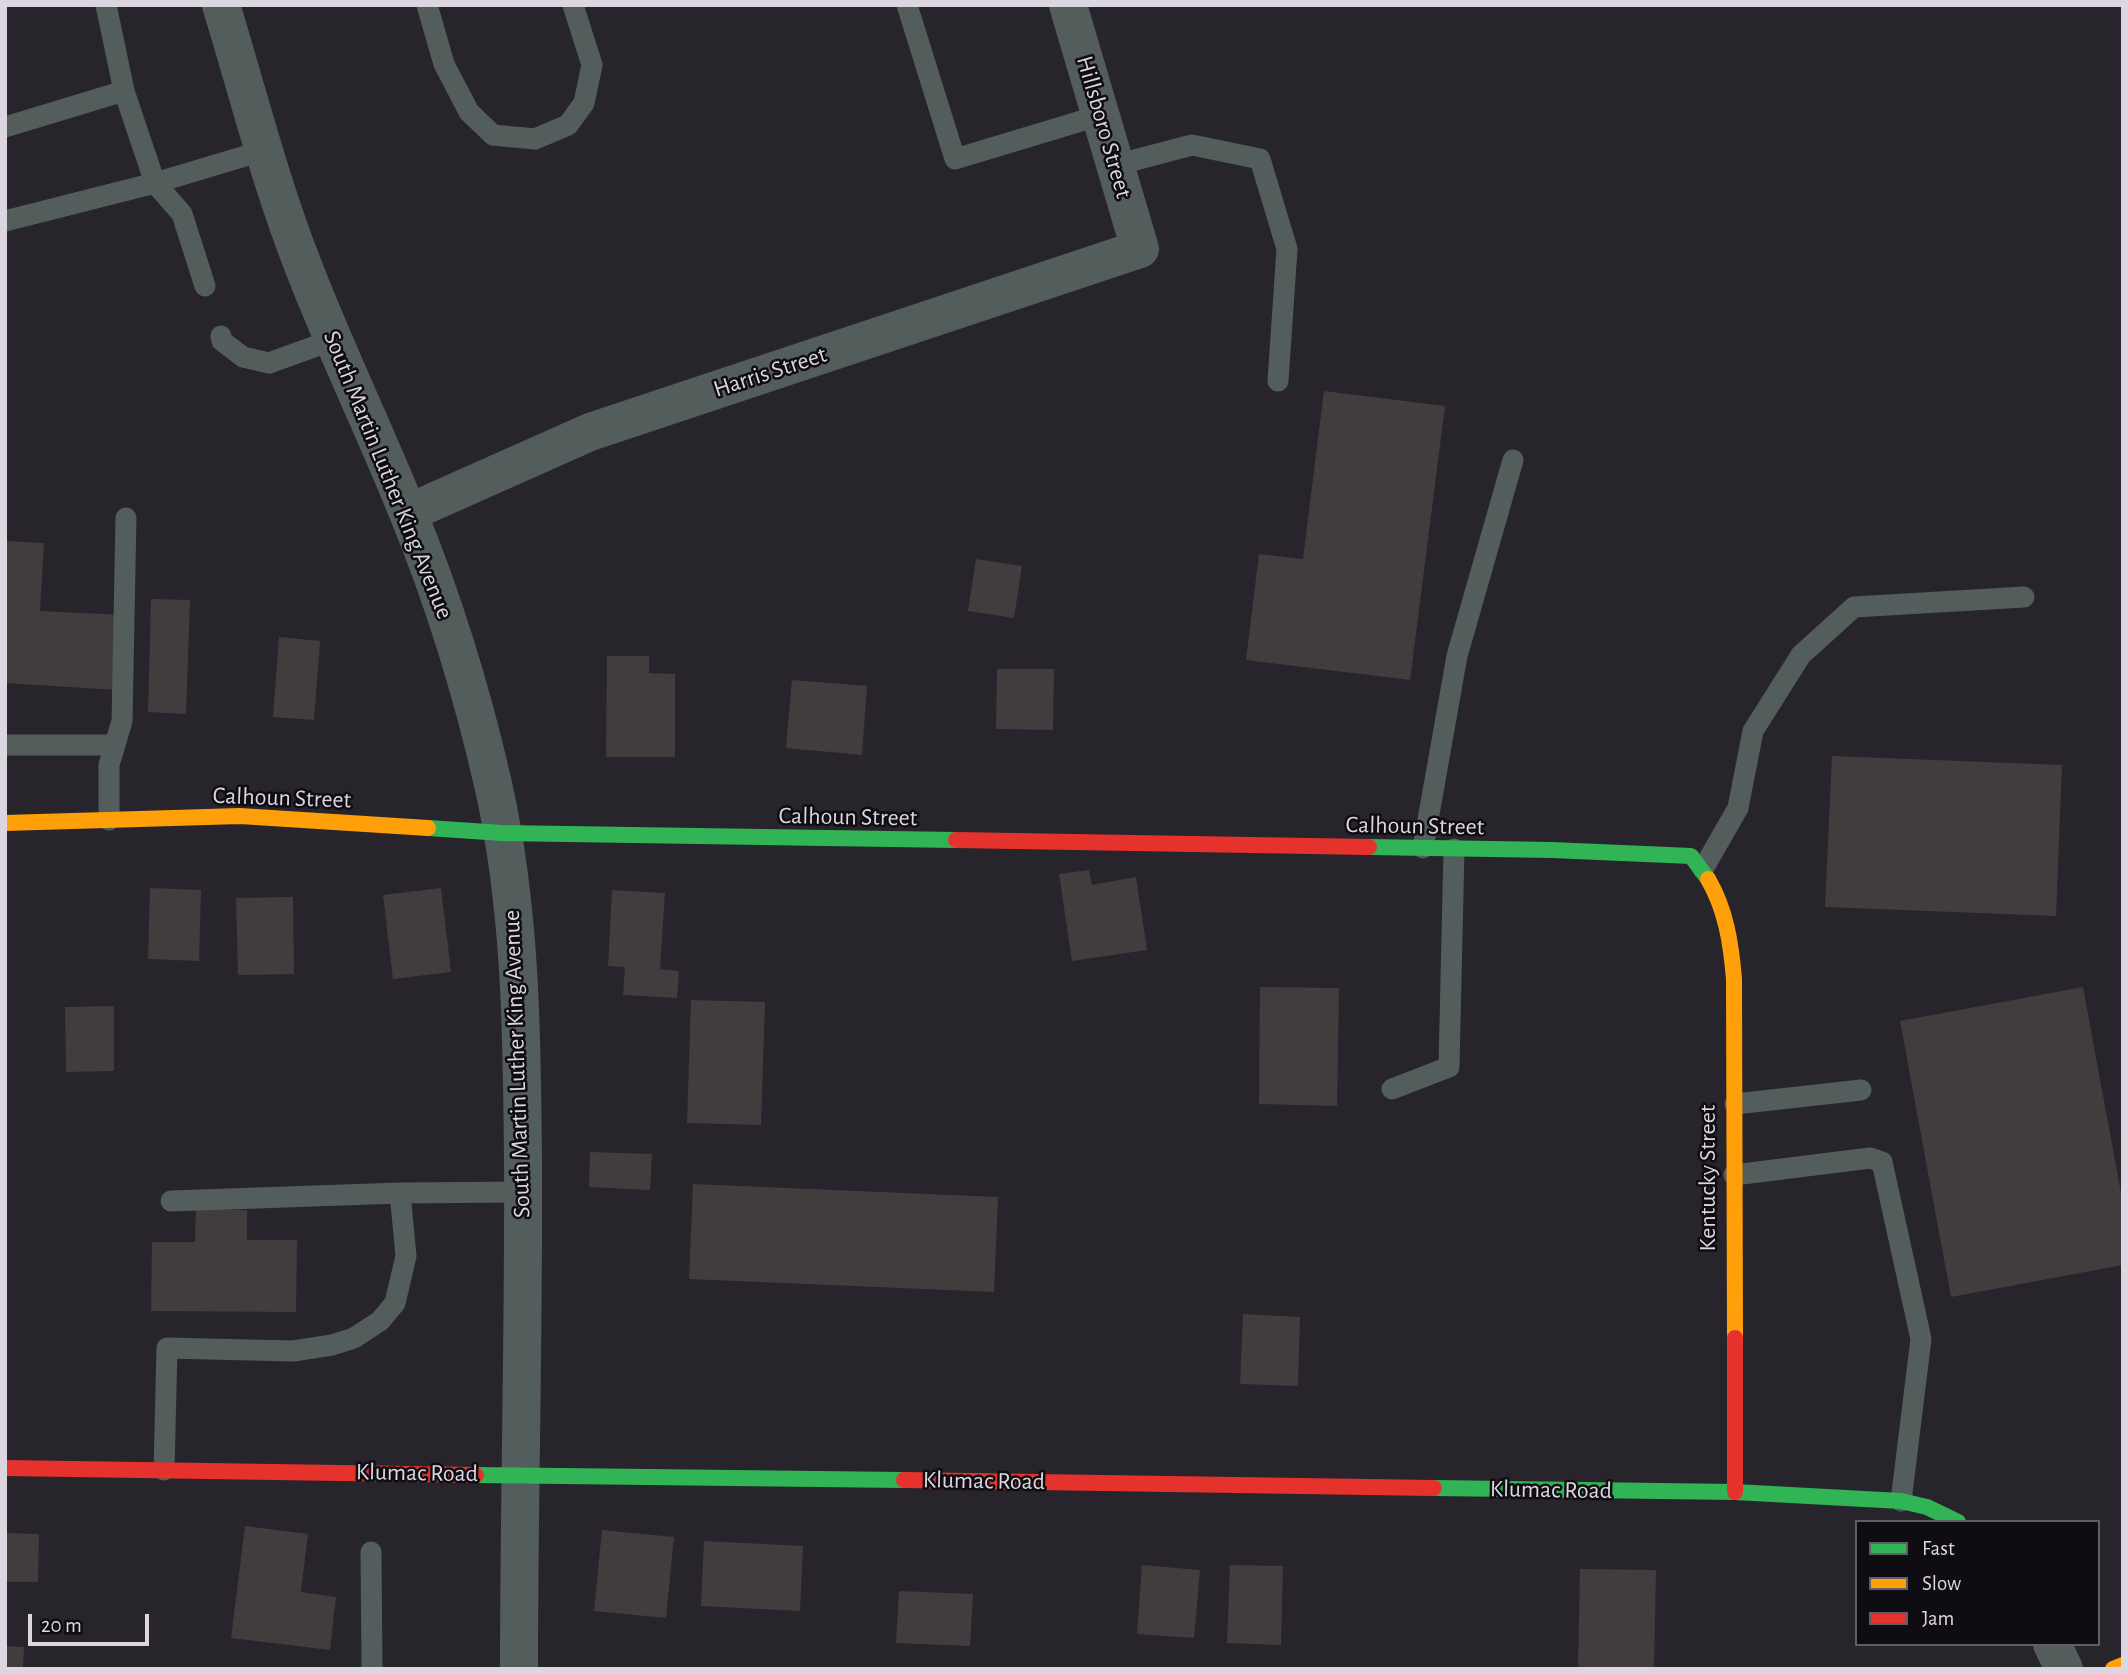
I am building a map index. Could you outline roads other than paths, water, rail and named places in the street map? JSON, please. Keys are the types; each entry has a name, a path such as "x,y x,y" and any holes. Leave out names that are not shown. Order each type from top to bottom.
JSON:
{"street":[{"name":"South Martin Luther King Avenue","path":"221,5 262,151 302,264 408,513 459,656 493,784 502,833 510,882 520,994 523,1192 519,1669"},
{"name":"Hillsboro Street","path":"1069,5 1140,248"},
{"name":"Harris Street","path":"408,513 590,432 1140,248"},
{"name":"Calhoun Street","path":"5,823 240,816 502,833 1423,848 1697,863"},
{"name":"Kentucky Street","path":"1697,863 1722,906 1730,933 1736,1024 1735,1492"},
{"name":"Klumac Road","path":"5,1468 1735,1492 1901,1501 1927,1507 1954,1520"},
{"path":"2053,1646 2064,1669"},
{"path":"2113,1669 2123,1665"}],"lane":[{"path":"106,5 124,91 155,183 182,214 205,286"},
{"path":"427,5 444,64 469,112 493,135 535,139 568,125 584,103 592,65 573,5"},
{"path":"907,5 955,159 1101,115"},
{"path":"5,127 124,91"},
{"path":"1116,165 1192,145 1260,159 1286,249 1278,380"},
{"path":"5,221 155,183 262,151"},
{"path":"221,336 222,341 243,357 269,363 333,340"},
{"path":"1423,848 1457,656 1513,460"},
{"path":"109,820 109,765 122,721 125,518"},
{"path":"1697,863 1738,808 1753,731 1801,655 1854,607 2024,597"},
{"path":"5,745 115,745"},
{"path":"1392,1089 1449,1067 1454,849"},
{"path":"1735,1104 1861,1090"},
{"path":"1734,1175 1870,1158 1882,1162 1920,1339 1901,1501"},
{"path":"171,1201 400,1193 523,1192"},
{"path":"164,1470 167,1348 293,1351 332,1345 354,1338 380,1321 395,1303 407,1256 400,1193"},
{"path":"371,1552 372,1669"}]}
